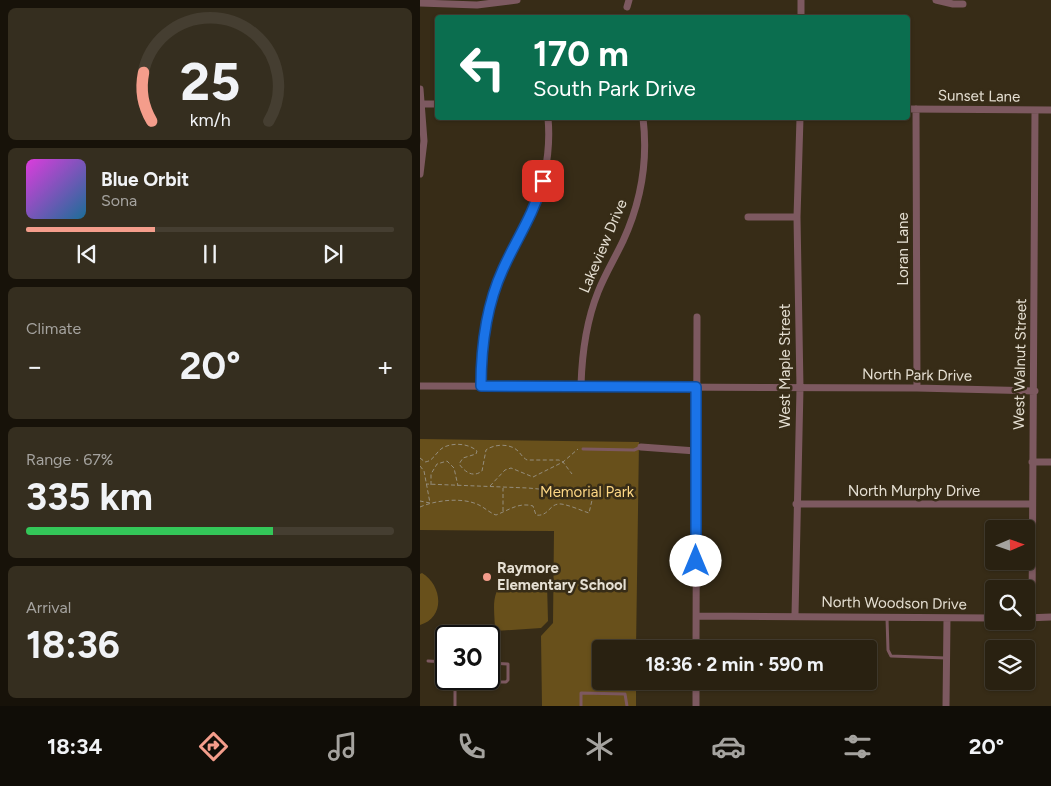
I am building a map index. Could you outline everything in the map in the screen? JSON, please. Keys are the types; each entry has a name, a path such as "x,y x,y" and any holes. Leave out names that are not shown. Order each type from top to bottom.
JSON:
{"street":[{"path":"420,3 477,5 517,0"},
{"path":"801,0 801,15"},
{"path":"936,0 963,4"},
{"path":"420,89 424,141 420,174"},
{"path":"420,104 435,104"},
{"name":"Sunset Lane","path":"910,109 1051,110"},
{"name":"Loran Lane","path":"916,109 917,388"},
{"name":"West Walnut Street","path":"1030,580 1035,391 1035,110"},
{"path":"481,386 483,342 491,303 503,269 538,199 546,164 548,120"},
{"name":"Lakeview Drive","path":"581,385 584,346 592,310 607,271 623,242 637,204 644,166 643,120"},
{"name":"West Maple Street","path":"795,616 800,388 797,217 800,120"},
{"path":"748,217 797,217"},
{"path":"696,640 696,387 698,316"},
{"name":"North Park Drive","path":"420,386 581,385 1035,391"},
{"path":"641,447 696,451"},
{"path":"1032,462 1051,462"},
{"name":"North Murphy Drive","path":"796,504 1032,504"},
{"name":"North Woodson Drive","path":"696,616 985,618"},
{"path":"1035,618 1051,617"},
{"path":"946,706 947,618"},
{"path":"696,690 696,706"}],"lane":[{"path":"583,450 634,450 641,447"},
{"path":"887,617 888,650 891,656 947,658"},
{"path":"428,661 435,661"},
{"path":"500,664 508,664 508,680 506,682 500,682"},
{"path":"455,690 455,706"},
{"path":"581,706 581,693 625,694 627,706"}],"path":[{"path":"420,458 425,462 430,461 441,449 448,446 468,445 477,450 476,454 463,458 459,464 471,474 476,474 482,471 486,450 494,446 504,445 517,450 527,460 563,462 572,474"},
{"path":"489,487 505,470 511,468 532,476 563,462 580,447 583,450"},
{"path":"431,485 431,474 437,464 448,461 454,468 458,487"},
{"path":"420,466 424,471 430,503"},
{"path":"420,501 430,503 463,501 477,504 496,515 519,504 527,504 533,506 536,515 541,516 547,514 552,506 560,504 589,512 593,496 593,494 503,487 458,487 426,484"},
{"path":"503,487 503,512"},
{"path":"420,507 430,503"}],"green space":[{"name":"Memorial Park","path":"420,439 639,442 636,640 592,640 592,690 636,690 636,706 542,706 541,636 553,623 554,531 420,530"},
{"path":"422,573 434,585 438,600 434,615 420,625 420,574"},
{"path":"507,580 547,583 548,621 541,628 500,631 500,625 495,625 494,602 501,585"}],"place":[{"name":"Raymore Elementary School","path":"487,577"}],"route":[{"path":"543,181 531,216 513,248 496,285 486,320 481,365 481,386 696,387 696,561"}]}
